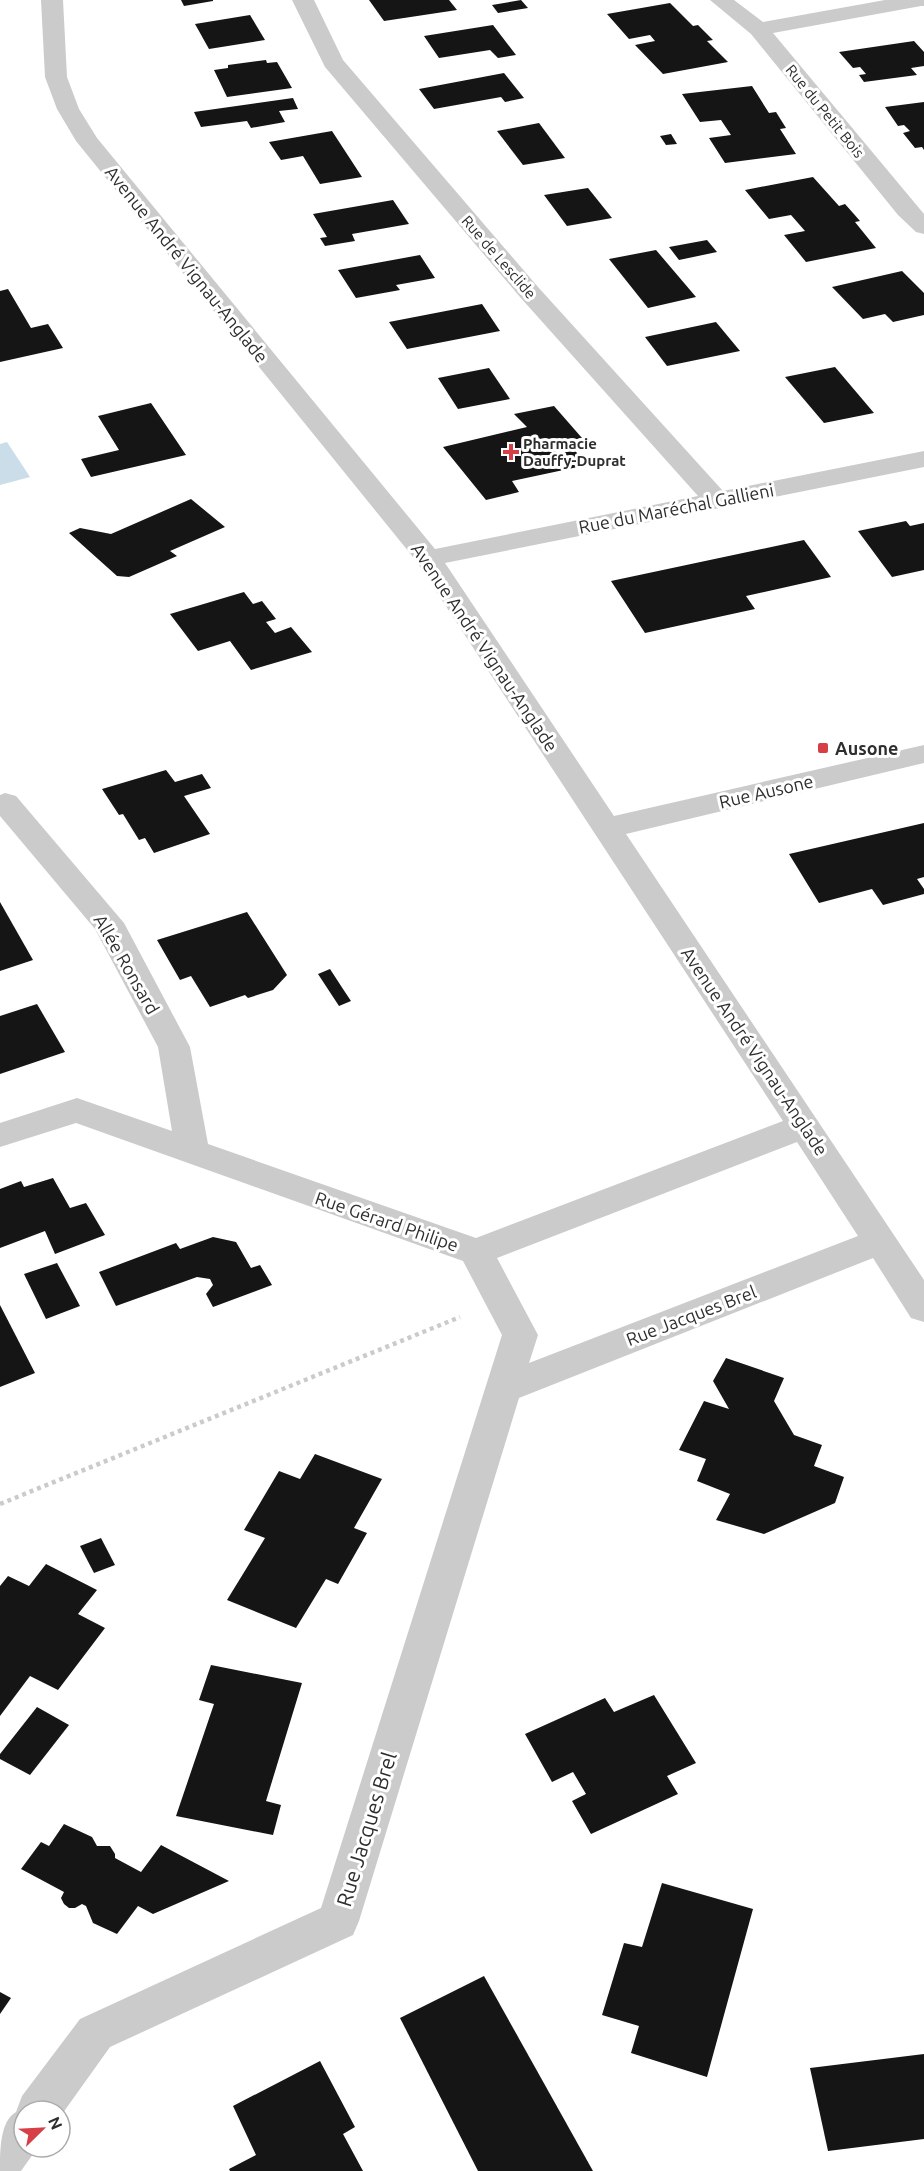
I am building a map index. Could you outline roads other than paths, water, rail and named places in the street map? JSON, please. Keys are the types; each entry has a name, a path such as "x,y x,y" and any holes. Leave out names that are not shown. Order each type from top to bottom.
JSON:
{"street":[{"name":"Avenue André Vignau-Anglade","path":"52,0 56,77 68,108 87,141 428,558 924,1308"},
{"name":"Rue de Lesclide","path":"303,0 333,62 529,292 716,500"},
{"name":"Rue du Petit Bois","path":"721,0 759,29 915,208 924,227"},
{"path":"759,29 921,0"},
{"name":"Rue du Maréchal Gallieni","path":"428,558 924,459"},
{"name":"Rue Ausone","path":"607,828 924,754"},
{"name":"Allée Ronsard","path":"5,803 108,923 174,1047 194,1152"},
{"name":"Rue Gérard Philipe","path":"0,1135 77,1110 476,1252 805,1126"},
{"name":"Rue Jacques Brel","path":"502,1389 881,1241"},
{"name":"Rue Jacques Brel","path":"47,2099 95,2033 338,1921 520,1335 476,1252"},
{"path":"0,2163 12,2146"}],"water":[{"path":"7,442 30,477 0,485 0,444"}],"place":[{"name":"Pharmacie Dauffy-Duprat","path":"511,452"},
{"name":"Ausone","path":"823,748"}]}
